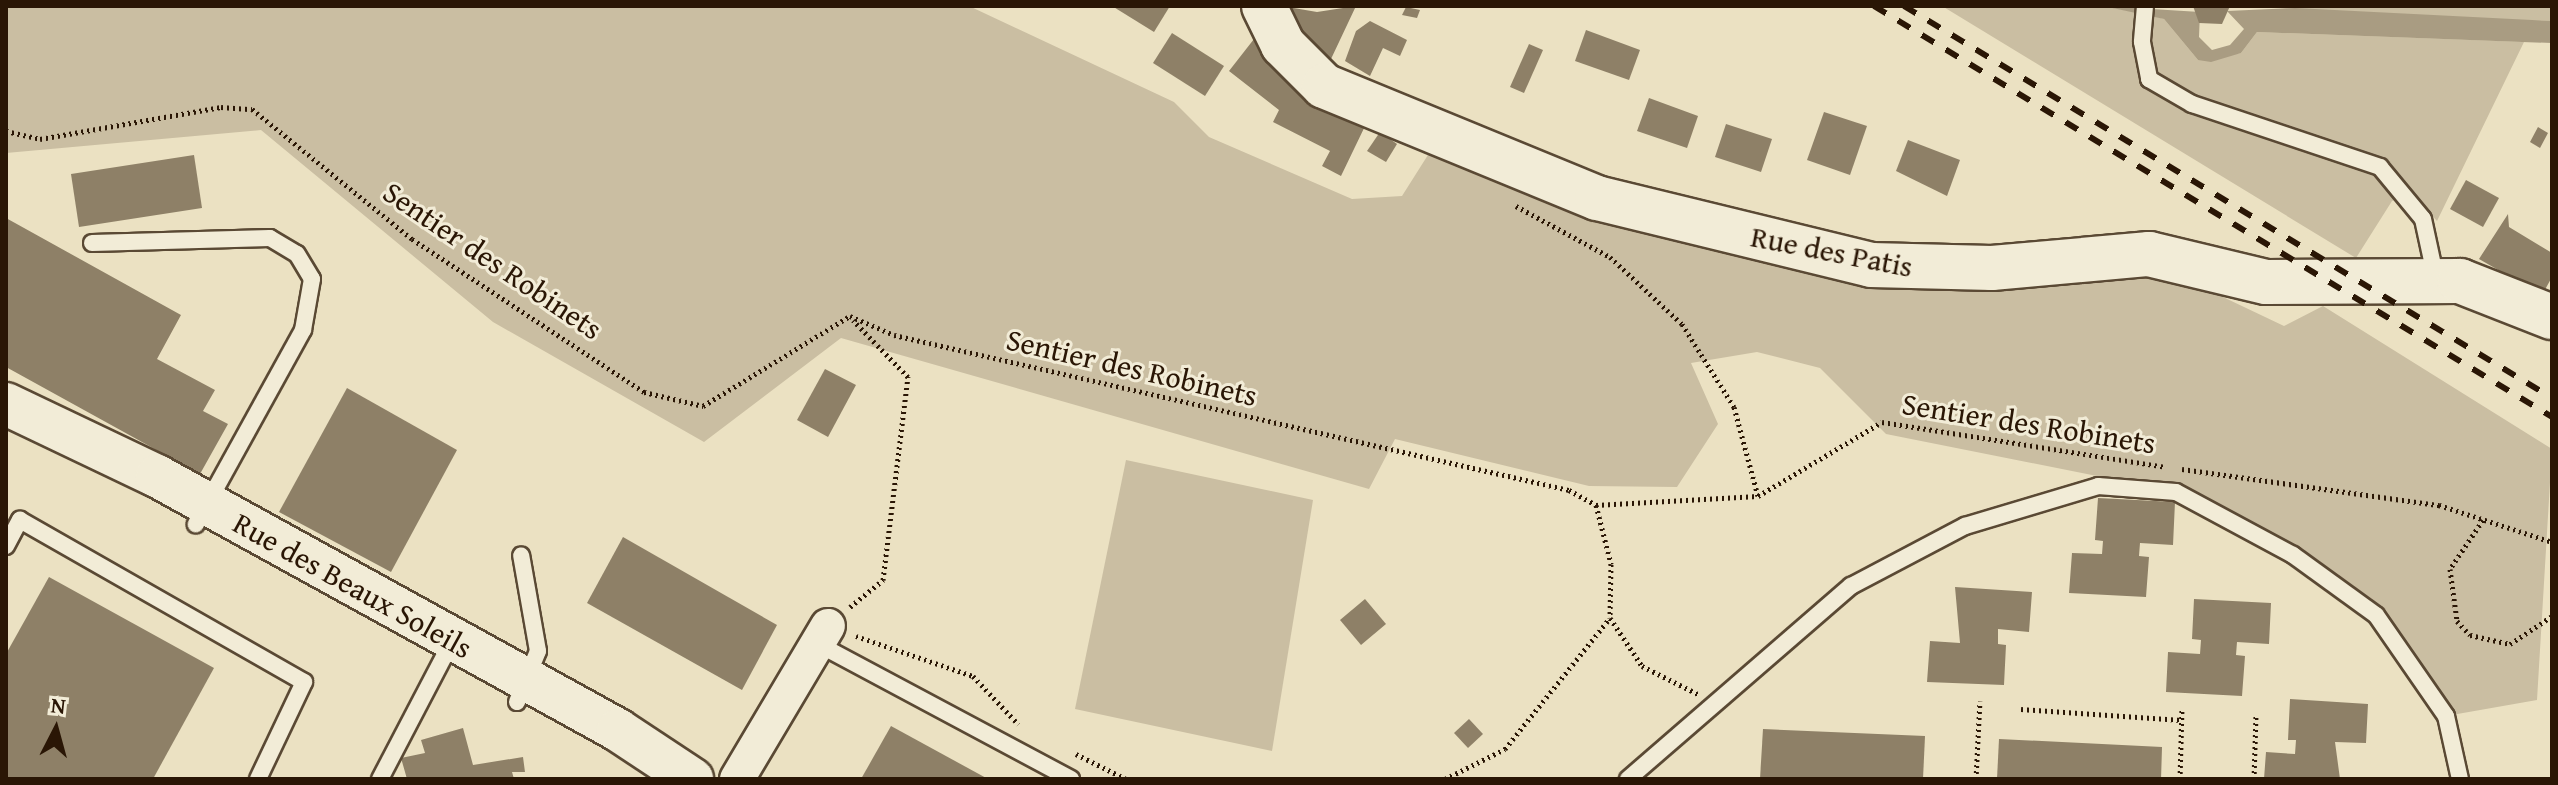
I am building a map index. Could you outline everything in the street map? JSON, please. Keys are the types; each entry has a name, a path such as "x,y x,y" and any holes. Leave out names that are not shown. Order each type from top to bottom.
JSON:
{"main road":[{"name":"Rue des Patis","path":"1264,6 1283,45 1324,86 1597,198 1871,265 1992,268 2149,254 2266,282 2436,279 2487,288 2552,317"}],"street":[{"name":"Rue des Beaux Soleils","path":"6,404 522,692 692,779"},
{"name":"Rue des Beaux Soleils","path":"6,432 202,514"},
{"path":"737,779 823,635"},
{"name":"Rue des Beaux Soleils","path":"522,692 649,779"}],"lane":[{"path":"2144,14 2144,62 2164,93 2380,167 2423,219 2436,279"},
{"path":"92,243 270,238 297,254 312,279 303,330 202,514"},
{"path":"1628,779 1713,702 1851,586 1965,526 2098,486 2176,492 2293,555 2376,615 2446,716 2460,779"},
{"path":"6,546 20,520 304,682 258,779"},
{"path":"521,555 538,651 522,692"},
{"path":"823,635 1071,779"},
{"path":"380,779 447,651"}],"path":[{"name":"Sentier des Robinets","path":"6,131 40,139 221,107 252,109 412,239 644,392 703,406 850,316 894,335 1569,490 1596,505 1758,496 1882,422 2439,505 2552,542"},
{"path":"1505,200 1610,257 1682,324 1734,407 1758,496"},
{"path":"823,635 883,580 908,377 850,316"},
{"path":"1596,505 1611,564 1610,618 1642,666 1713,702"},
{"path":"2483,520 2450,569 2457,621 2489,643 2510,644 2552,616"},
{"path":"1445,779 1505,749 1610,618"},
{"path":"823,635 973,676 1031,731"},
{"path":"1976,779 1980,701"},
{"path":"2180,779 2182,708"},
{"path":"2021,709 2182,720"},
{"path":"2254,779 2256,714"},
{"path":"1072,752 1126,779"}],"shaded area":[{"path":"6,6 969,6 1174,102 1209,137 1352,199 1402,196 1433,147 1753,256 2110,265 2183,278 2284,326 2323,306 2552,449 2537,700 2446,716 2376,615 2177,492 1886,434 1820,368 1757,352 1691,363 1718,424 1677,487 1589,486 1395,439 1369,489 841,338 704,442 493,322 261,130 6,153"},
{"path":"1942,6 2103,6 2151,15 2164,19 2198,60 2241,53 2257,32 2524,42 2437,221 2413,194 2392,201 2356,258"},
{"path":"2103,6 2200,12 2199,37 2212,50 2230,45 2244,29 2227,11 2295,8 2552,21 2552,43 2257,32 2241,53 2211,62 2198,60 2164,19"},
{"path":"2260,6 2552,6 2552,21 2377,18"},
{"path":"1126,460 1313,500 1272,751 1075,709"}],"building":[{"path":"1112,6 1170,6 1154,32"},
{"path":"1282,6 1317,12 1356,6 1331,59 1308,47"},
{"path":"2193,6 2230,6 2222,24 2199,23"},
{"path":"1406,7 1420,10 1417,18 1402,15"},
{"path":"1370,21 1407,40 1400,56 1383,48 1370,76 1345,61 1356,31"},
{"path":"1586,30 1640,50 1629,80 1575,61"},
{"path":"1172,33 1224,66 1205,96 1153,63"},
{"path":"1254,39 1293,83 1367,122 1341,176 1322,166 1330,151 1273,122 1279,110 1229,71"},
{"path":"1529,44 1543,50 1524,93 1510,87"},
{"path":"1649,98 1698,116 1687,148 1637,131"},
{"path":"1824,112 1867,126 1850,175 1807,160"},
{"path":"1726,124 1772,139 1761,172 1715,157"},
{"path":"2538,127 2548,133 2540,148 2530,142"},
{"path":"1380,132 1397,144 1386,162 1367,151"},
{"path":"1908,140 1960,160 1947,196 1896,171"},
{"path":"194,155 202,208 79,227 71,174"},
{"path":"2466,180 2499,198 2483,227 2450,209"},
{"path":"2508,214 2509,227 2552,253 2552,277 2542,295 2479,259"},
{"path":"6,218 181,315 157,359 215,390 203,411 228,424 200,474 6,367"},
{"path":"825,369 856,385 828,437 797,420"},
{"path":"347,388 457,450 391,572 279,512"},
{"path":"2098,498 2175,502 2173,545 2140,543 2139,556 2149,557 2146,597 2069,593 2072,553 2102,554 2103,541 2095,540"},
{"path":"623,537 777,625 742,690 587,603"},
{"path":"49,577 214,668 153,779 6,779 6,654"},
{"path":"1955,587 2032,592 2029,632 1998,629 1998,644 2006,645 2004,685 1927,682 1930,641 1960,643"},
{"path":"1365,599 1386,624 1361,645 1340,620"},
{"path":"2194,599 2271,603 2269,644 2237,642 2236,655 2245,656 2242,696 2166,692 2168,652 2200,654 2201,640 2192,639"},
{"path":"2290,699 2368,704 2366,743 2335,742 2340,779 2264,779 2266,752 2295,754 2296,740 2288,740"},
{"path":"1469,719 1483,734 1468,748 1454,733"},
{"path":"891,726 988,779 861,779"},
{"path":"463,728 473,765 523,757 525,772 512,772 514,779 407,779 401,758 425,753 421,740"},
{"path":"1763,729 1925,736 1923,779 1760,779"},
{"path":"1999,739 2162,747 2161,779 1997,779"}],"railway":[{"path":"1874,6 2552,417"},
{"path":"1904,6 2552,398"}]}
